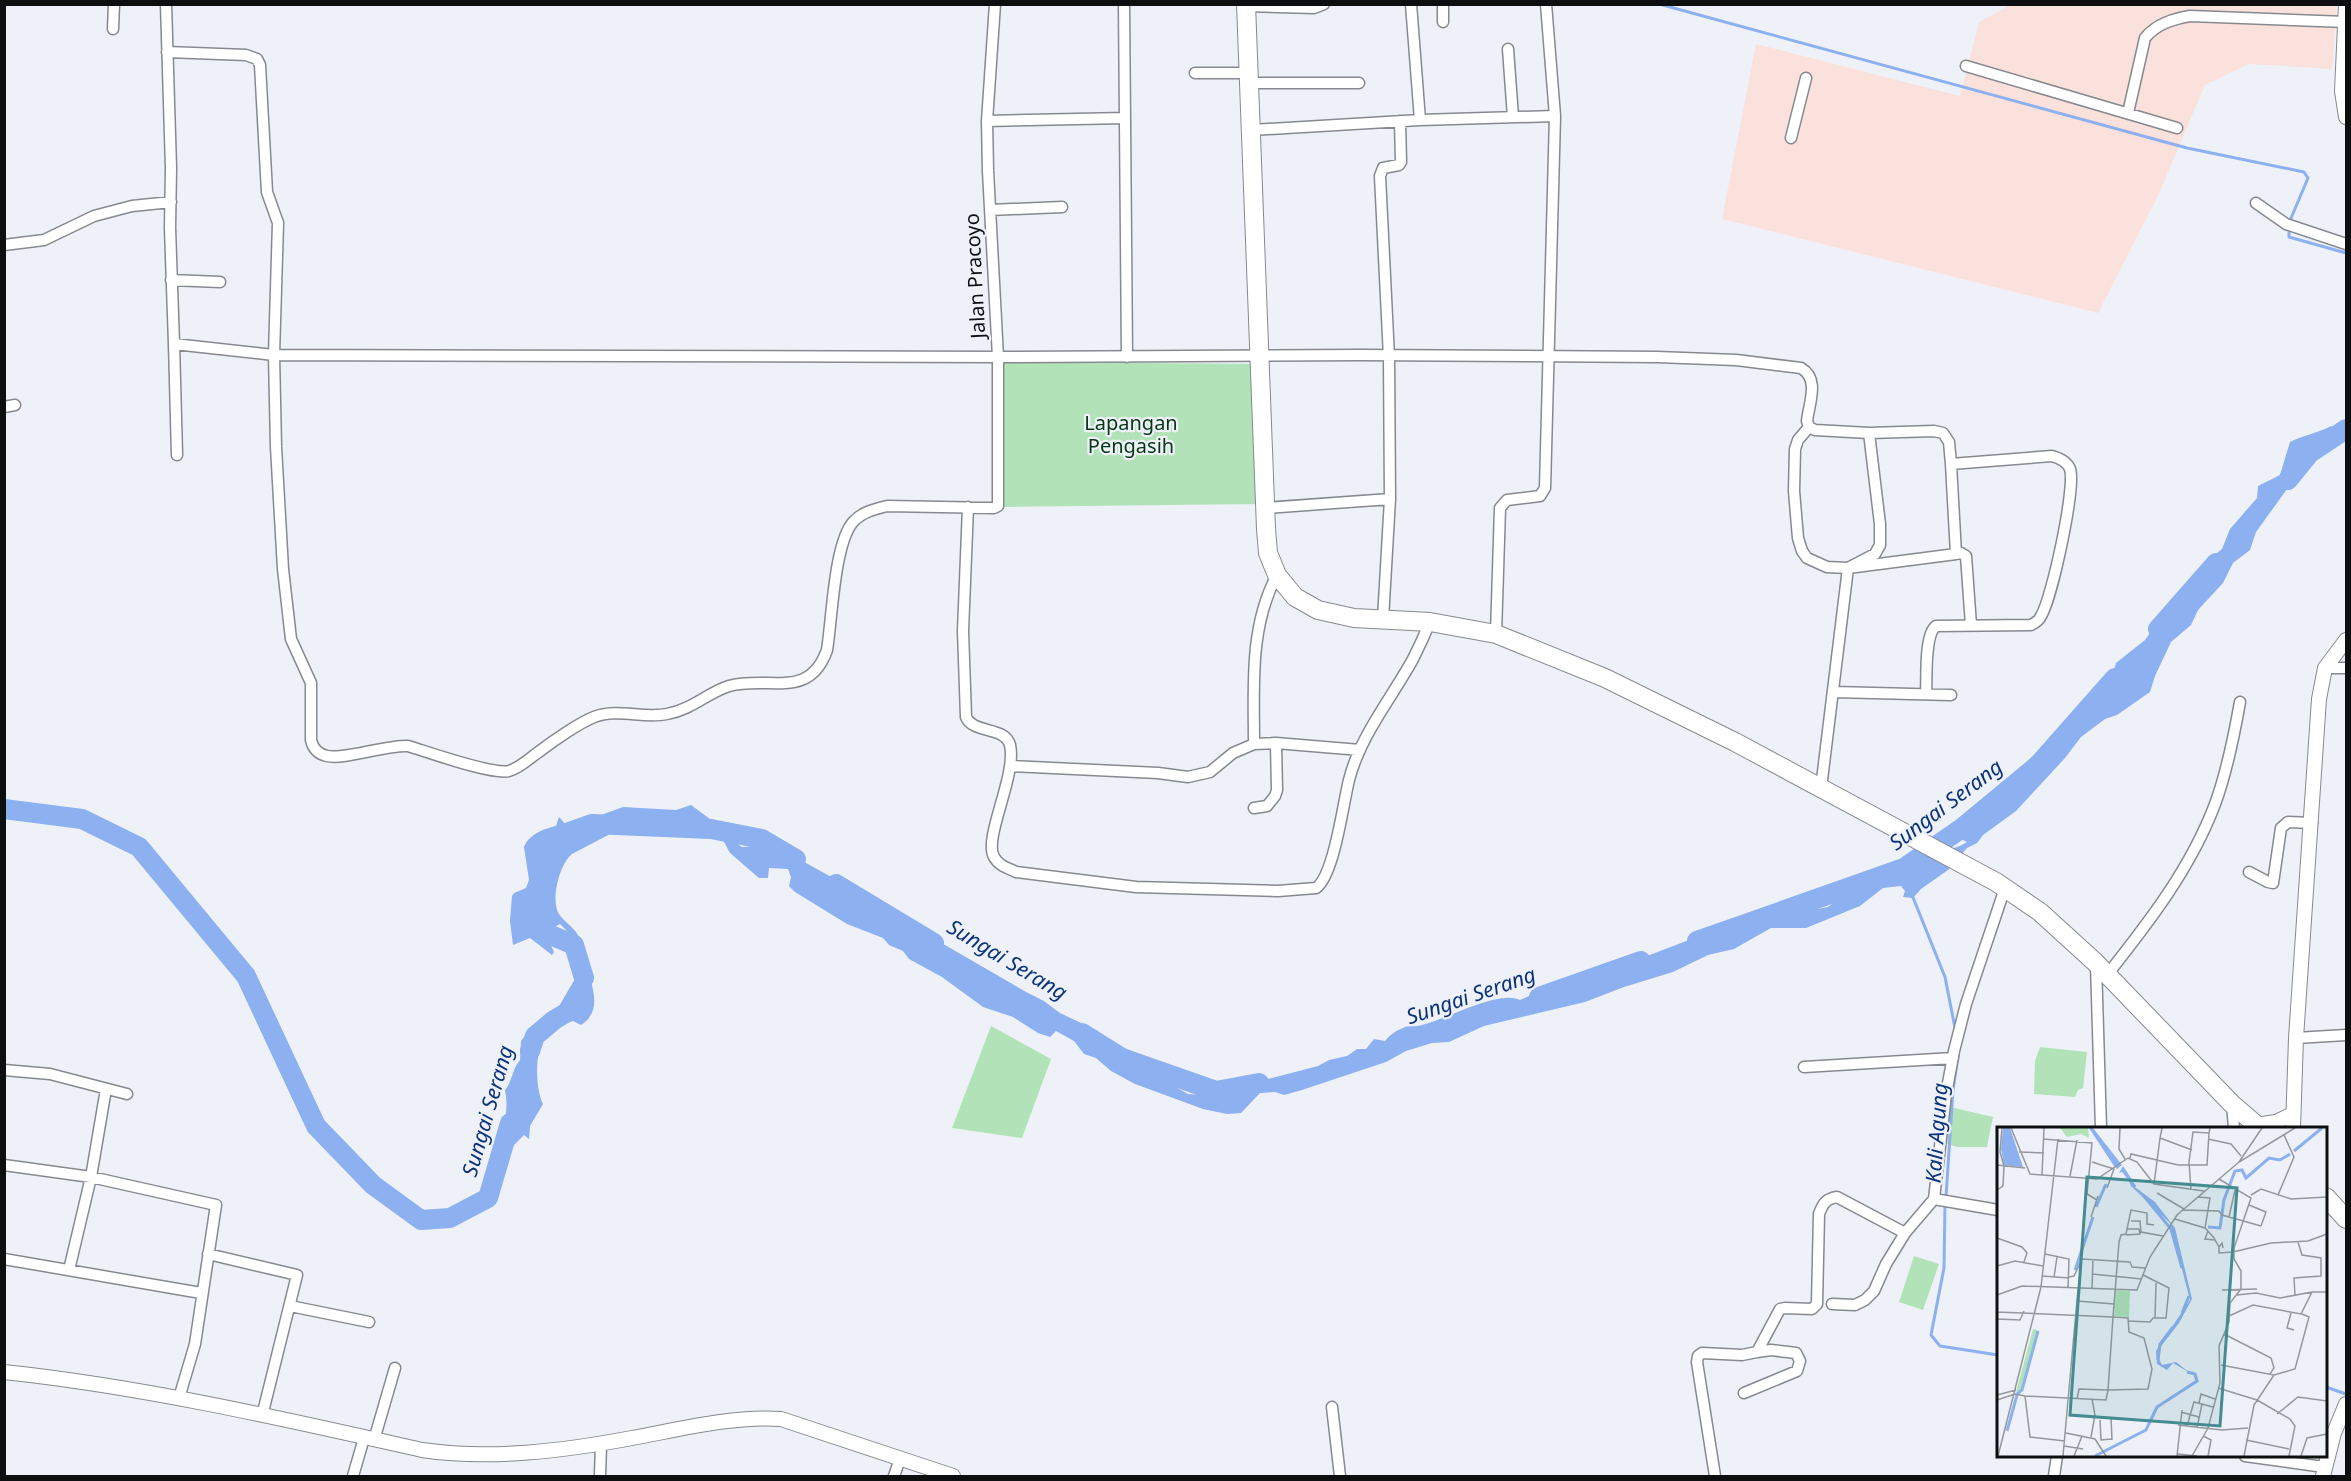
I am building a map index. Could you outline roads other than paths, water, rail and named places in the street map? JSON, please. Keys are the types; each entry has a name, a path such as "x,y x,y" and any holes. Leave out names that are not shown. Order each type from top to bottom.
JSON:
{"main road":[{"path":"1246,5 1268,553 1277,576 1295,597 1318,610 1354,618 1430,622 1496,634 1605,678 1735,742 2000,885 2040,912 2102,969 2232,1104 2258,1127"},
{"path":"2327,1199 2346,1219"}],"street":[{"path":"113,29 114,4"},
{"path":"166,4 177,454"},
{"name":"Jalan Pracoyo","path":"995,4 987,121 998,357 1736,360 1801,368 1808,372 1812,382 1807,421 1809,427"},
{"path":"1124,4 1127,357"},
{"path":"1246,5 1314,8 1324,4"},
{"path":"1411,4 1420,120"},
{"path":"1443,4 1443,22"},
{"path":"1496,634 1500,508 1506,500 1540,496 1545,488 1555,116 1546,4"},
{"path":"2346,4 2342,91 2346,117"},
{"path":"2128,113 2145,38 2151,30 2175,18 2190,16 2345,21"},
{"path":"1508,49 1512,117"},
{"path":"167,52 246,55 257,59 260,65 267,192 278,223 274,355 276,447 283,569 291,639 311,683 311,740 313,748 325,755 333,756 396,745 408,746 488,770 510,771 594,717 633,713 666,715 687,709 727,687 740,684 794,683 808,678 822,664 827,650 839,561 847,531 855,520 870,510 887,506 994,508 998,506 998,357 274,355 174,344"},
{"path":"1965,66 2177,128"},
{"path":"1195,73 1359,83"},
{"path":"1791,138 1806,78"},
{"path":"1251,130 1420,120 1555,116"},
{"path":"987,121 1125,118"},
{"path":"1383,620 1390,499 1389,357 1380,176 1383,168 1398,165 1401,162 1400,121"},
{"path":"4,245 44,240 94,216 132,206 171,202"},
{"path":"2256,203 2286,224 2346,244"},
{"path":"990,210 1062,207"},
{"path":"171,280 220,282"},
{"path":"1956,554 1951,464 1948,442 1943,433 1934,431 1824,432 1809,427 1798,440 1795,449 1796,519 1802,551 1812,561 1827,567 1848,568 1956,554 1961,553 1966,556 1971,625"},
{"path":"1848,568 1875,554 1880,545 1880,524 1869,433"},
{"path":"1926,694 1929,638 1932,629 1936,626 2031,625 2042,615 2055,569 2072,488 2070,468 2061,459 2052,456 1951,464"},
{"path":"1265,508 1390,499"},
{"path":"968,507 963,631 966,717 970,724 1007,739 1011,760 991,850 1000,864 1016,872 1136,887 1301,891 1316,888 1325,880 1350,777 1360,750 1414,658 1430,622"},
{"path":"1821,788 1848,568"},
{"path":"1254,744 1255,663 1259,619 1267,595 1277,576"},
{"path":"2293,1127 2296,1038 2319,699 2325,668 2346,640"},
{"path":"2325,668 2346,668"},
{"path":"1834,692 1951,695"},
{"path":"2101,1127 2102,969 2156,912 2200,840 2216,803 2234,737 2240,702"},
{"path":"1010,766 1196,776 1210,772 1233,753 1254,744 1276,742 1360,750"},
{"path":"1254,808 1267,806 1275,796 1276,742"},
{"path":"2249,872 2273,883 2281,828 2288,822 2312,823"},
{"path":"1832,1304 1855,1305 1865,1300 1874,1291 1886,1264 1905,1233 1936,1199 1946,1094 1953,1054 2000,885"},
{"path":"2296,1038 2346,1035"},
{"path":"1804,1067 1953,1054"},
{"path":"4,1070 50,1074 127,1094"},
{"path":"69,1270 91,1177 106,1089"},
{"path":"2232,1104 2234,1127"},
{"path":"2258,1127 2293,1114"},
{"path":"4,1165 91,1177 216,1205 195,1344 179,1398"},
{"path":"1757,1352 1780,1310 1785,1308 1812,1309 1817,1304 1819,1214 1822,1204 1828,1198 1837,1197 1905,1233"},
{"path":"1936,1199 1997,1210"},
{"path":"208,1254 297,1275 262,1416"},
{"path":"4,1259 201,1293"},
{"path":"290,1306 369,1322"},
{"path":"1715,1476 1698,1356 1702,1353 1742,1355 1771,1350 1796,1353 1800,1361 1797,1371 1744,1393"},
{"path":"353,1476 395,1368"},
{"path":"4,1372 61,1378 179,1398 451,1455 490,1456 601,1444 754,1417 781,1419 953,1476"},
{"path":"2254,1457 2324,1472 2334,1433 2346,1404"},
{"path":"1332,1407 1340,1476"},
{"path":"600,1476 601,1444"},
{"path":"2054,1476 2057,1457"},
{"path":"894,1476 900,1459"}],"water":[{"path":"2331,426 2341,432 2346,431 2346,441 2338,441 2309,450 2300,471 2256,532 2250,550 2233,563 2223,583 2198,610 2191,625 2171,642 2150,692 2117,715 2105,719 2081,737 2065,758 2016,811 1983,835 1977,843 1967,848 1948,870 1921,889 1913,898 1903,897 1905,891 1901,886 1883,888 1860,906 1806,928 1771,928 1734,949 1708,955 1673,972 1585,1002 1484,1026 1449,1042 1432,1043 1406,1051 1386,1062 1302,1090 1284,1095 1275,1092 1260,1093 1241,1113 1227,1114 1203,1109 1135,1084 1111,1071 1096,1058 1084,1054 1074,1041 1056,1031 1050,1037 1038,1033 1013,1017 983,1007 942,977 909,959 903,951 889,945 883,938 847,924 795,892 789,886 791,877 788,869 769,868 768,878 759,878 730,853 724,842 707,825 688,818 666,823 633,822 572,854 560,873 556,891 556,908 580,939 594,994 593,1011 581,1025 573,1021 549,1031 540,1049 537,1068 538,1088 543,1104 530,1126 529,1139 524,1135 513,1146 508,1145 496,1151 502,1141 494,1144 505,1118 507,1105 505,1090 520,1060 521,1041 533,1026 544,1032 579,972 575,939 560,924 548,930 549,941 554,952 552,955 530,938 513,945 510,921 512,896 526,888 529,880 524,847 533,835 556,826 559,817 575,831 587,828 601,815 623,807 676,810 691,805 710,819 725,836 742,847 779,845 797,858 853,889 866,909 904,928 926,934 1044,1001 1060,1013 1098,1031 1095,1034 1118,1064 1172,1085 1188,1094 1217,1096 1226,1093 1240,1082 1264,1080 1318,1066 1329,1060 1347,1056 1357,1049 1366,1049 1374,1039 1385,1041 1393,1033 1405,1027 1428,1023 1484,1002 1510,998 1520,1000 1529,996 1533,990 1568,989 1607,977 1621,966 1702,935 1757,928 1796,913 1828,907 1848,892 1878,885 1893,876 1904,864 1967,842 1961,839 1976,819 2029,776 2037,762 2081,724 2096,704 2103,684 2114,670 2116,663 2145,640 2168,607 2179,613 2192,597 2212,557 2222,549 2230,529 2257,498 2258,486 2280,475 2290,442"}],"waterway":[{"path":"1659,4 2187,148 2304,172 2308,178 2289,223"},
{"path":"2289,229 2289,237 2346,253"},
{"name":"Sungai Serang","path":"2288,480 2310,453 2346,429"},
{"name":"Sungai Serang","path":"2158,629 2216,563"},
{"name":"Sungai Serang","path":"1697,941 1904,868 1962,828 2038,765 2115,678"},
{"name":"Sungai Serang","path":"4,809 82,819 139,847 246,976 316,1126 373,1185 421,1220 450,1218 488,1198 510,1123"},
{"name":"Sungai Serang","path":"550,839 592,824 711,829 762,839 796,859"},
{"name":"Sungai Serang","path":"836,884 934,943"},
{"name":"Kali Agung","path":"1912,895 1945,977 1955,1028"},
{"name":"Sungai Serang","path":"531,921 530,926 574,945 584,978"},
{"name":"Sungai Serang","path":"1539,997 1641,961"},
{"name":"Sungai Serang","path":"530,1051 535,1036 554,1020 571,1010"},
{"name":"Sungai Serang","path":"1082,1033 1122,1058 1216,1091 1259,1083"},
{"name":"Kali Agung","path":"1946,1197 1953,1090 1959,1049"},
{"name":"Kali Agung","path":"1945,1204 1944,1268 1931,1335 1940,1346 1997,1355"},
{"name":"Kali Agung","path":"2327,1387 2346,1394"}],"park label":[{"name":"Lapangan Pengasih","path":"1131,434"}]}
